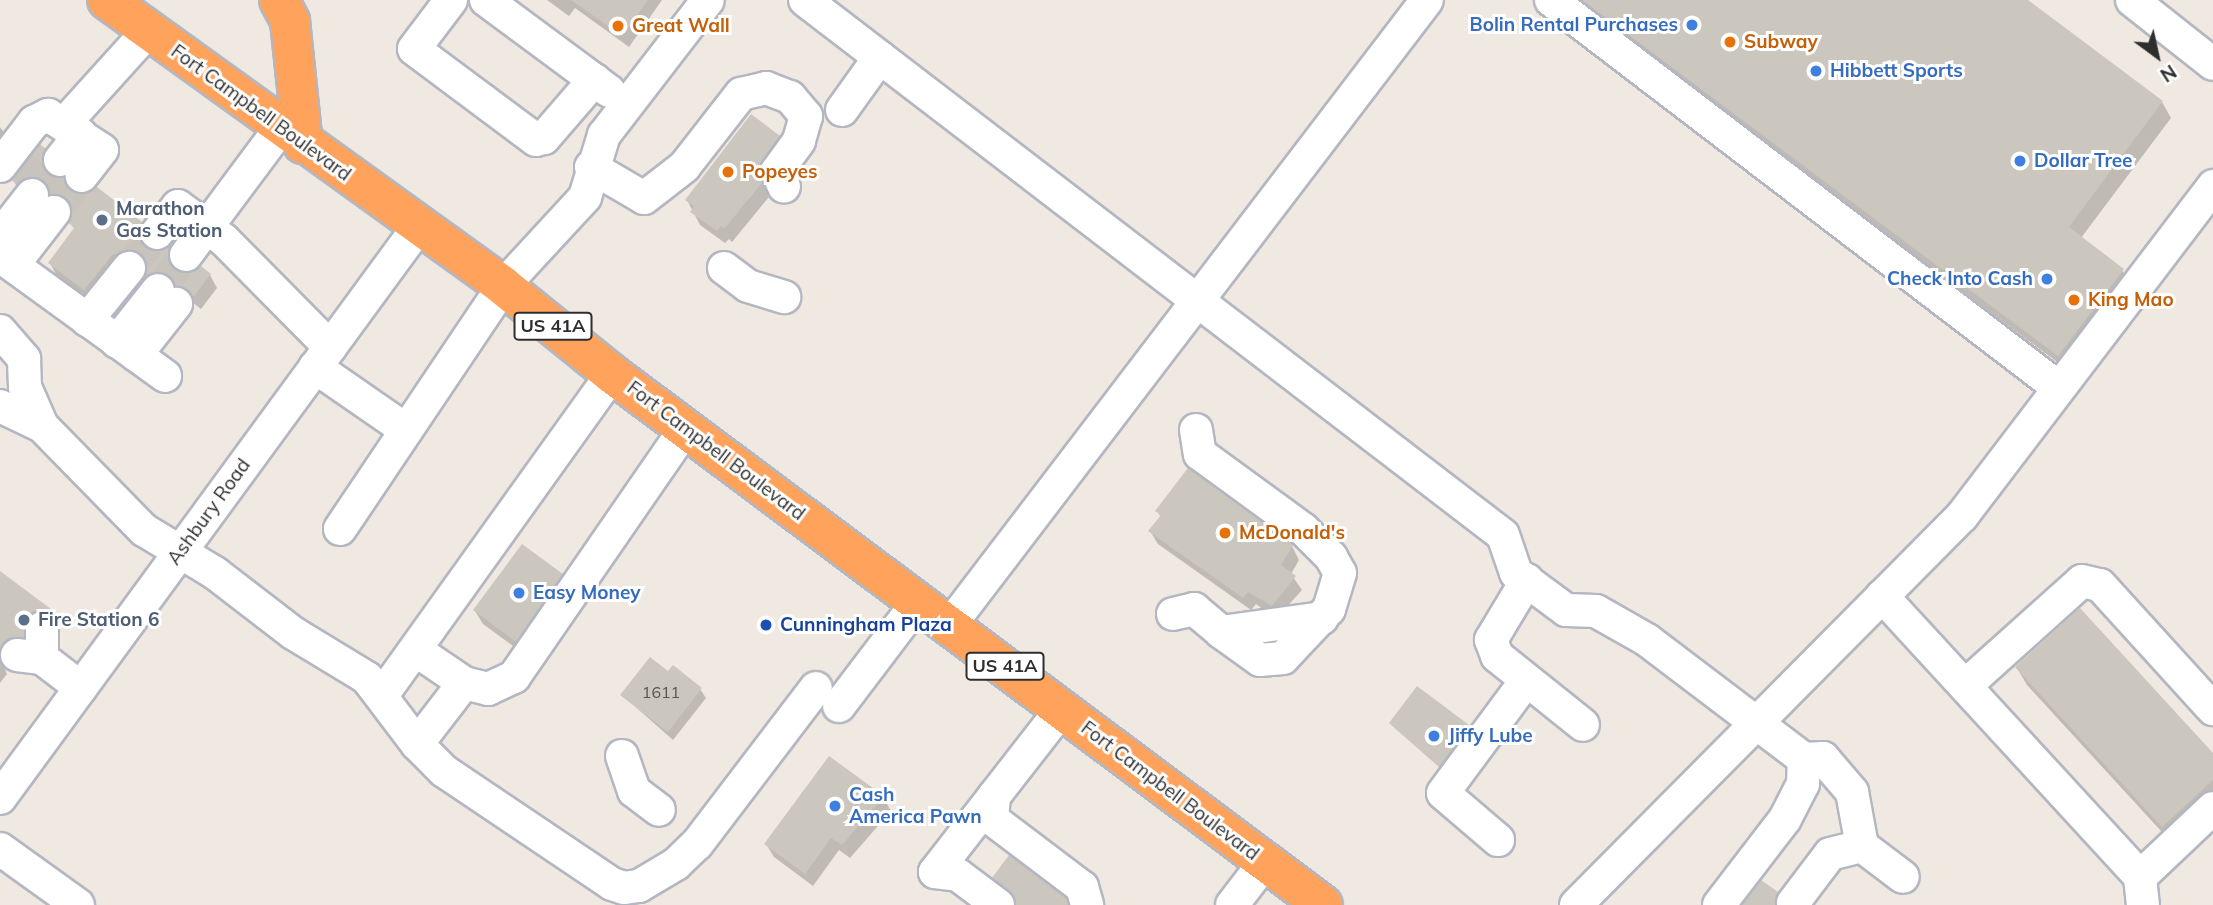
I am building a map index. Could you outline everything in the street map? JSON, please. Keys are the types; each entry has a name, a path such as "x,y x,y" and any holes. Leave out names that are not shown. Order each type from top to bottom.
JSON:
{"highway":[{"name":"Fort Campbell Boulevard","path":"107,0 503,286 612,374 1323,905"},
{"path":"279,0 290,21 292,136"}],"street":[{"path":"451,0 414,49 536,140 544,138 594,80"},
{"path":"486,0 627,104"},
{"path":"340,529 503,286 585,197 591,167 604,135 708,0"},
{"path":"805,0 1503,535 1517,573 1566,610 1596,611 1647,640 1758,721 1804,759 1822,758 1852,792 1862,846 1903,877"},
{"path":"950,625 1427,0"},
{"path":"1551,0 2059,388"},
{"path":"2132,0 2213,64"},
{"path":"148,31 64,143 48,116 34,122 6,260 165,376"},
{"path":"842,110 880,58"},
{"path":"591,167 645,198 684,167 733,103 755,87 778,90 799,103 807,116 799,141 777,172 784,187"},
{"path":"195,262 292,136"},
{"path":"1576,905 1962,516 2213,187"},
{"path":"0,236 19,189"},
{"path":"157,233 178,206 216,234 323,357 406,430"},
{"name":"Ashbury Road","path":"0,798 419,226"},
{"path":"88,320 129,268"},
{"path":"724,268 748,286 784,298"},
{"path":"127,349 167,297"},
{"path":"0,331 24,359 25,387 42,426"},
{"path":"383,694 417,651 612,374"},
{"path":"0,406 42,426 144,530 180,552 383,694 417,744 473,794 538,831 624,888 658,875 697,844 828,697 918,602"},
{"path":"417,651 464,683 488,689 514,677 685,429"},
{"path":"1173,614 1194,609 1260,660 1278,660 1289,655 1322,618 1340,584 1331,557 1303,529 1199,454 1196,430"},
{"path":"1527,580 1492,640 1497,656 1525,682 1583,725"},
{"path":"1965,686 2082,581 2100,585 2213,709"},
{"path":"1882,596 1965,686 2142,891 2213,808"},
{"path":"26,654 81,688"},
{"path":"1498,840 1443,793 1525,682"},
{"path":"417,744 464,683"},
{"path":"998,905 958,875 935,872 1062,709"},
{"path":"622,756 634,791 659,810"},
{"path":"1719,905 1785,819 1803,784 1804,759"},
{"path":"994,796 992,819 1082,887 1087,905"},
{"path":"1794,903 1830,854 1862,846"},
{"path":"0,849 78,905"},
{"path":"1231,905 1265,862"}],"building":[{"name":"Great Wall","path":"571,0 648,0 622,36"},
{"path":"1582,0 2028,0 2163,101 2069,227 2124,269 2058,356"},
{"name":"Popeyes","path":"751,114 780,136 759,168 762,183 724,229 721,226 717,231 690,212 694,206 685,200"},
{"name":"Marathon Gas Station","path":"40,144 46,149 43,166 49,175 64,177 70,190 79,194 97,187 142,222 139,231 145,247 155,251 171,245 169,262 176,270 193,272 201,266 211,274 193,297 161,272 144,278 146,261 133,250 112,255 84,290 48,263 74,228 69,223 71,204 65,197 50,195 44,181 35,177 17,184 11,180"},
{"name":"McDonald's","path":"1188,468 1293,545 1281,565 1296,576 1272,606 1248,592 1243,598 1148,531 1161,515 1155,511"},
{"name":"Easy Money","path":"522,544 563,574 516,642 473,610"},
{"name":"Fire Station 6","path":"0,571 55,612 32,612 26,619 24,637 9,638 0,649"},
{"path":"2080,608 2213,753 2213,780 2162,827 2015,667"},
{"path":"650,657 668,671 673,665 702,688 668,732 620,695"},
{"name":"Jiffy Lube","path":"1417,686 1469,725 1439,767 1389,723"},
{"name":"Cash America Pawn","path":"829,756 884,796 842,845 831,838 805,874 764,844"},
{"path":"1009,855 1066,898 1068,905 1016,905 1010,891 992,878"},
{"path":"1761,880 1778,892 1775,905 1742,905"}],"tunnel":[{"path":"11,179 39,144"},
{"path":"32,195 60,160"},
{"path":"54,212 82,176"},
{"path":"129,268 157,233"},
{"path":"158,290 186,255"}],"place":[{"name":"Bolin Rental Purchases","path":"1692,25"},
{"name":"Great Wall","path":"618,26"},
{"name":"Subway","path":"1730,42"},
{"name":"Hibbett Sports","path":"1816,71"},
{"name":"Dollar Tree","path":"2020,161"},
{"name":"Popeyes","path":"728,172"},
{"name":"Marathon Gas Station","path":"102,220"},
{"name":"Check Into Cash","path":"2047,279"},
{"name":"King Mao","path":"2074,300"},
{"name":"McDonald's","path":"1225,533"},
{"name":"Easy Money","path":"519,593"},
{"name":"Fire Station 6","path":"24,620"},
{"name":"Cunningham Plaza","path":"766,625"},
{"name":"Jiffy Lube","path":"1434,736"},
{"name":"Cash America Pawn","path":"835,806"}]}
